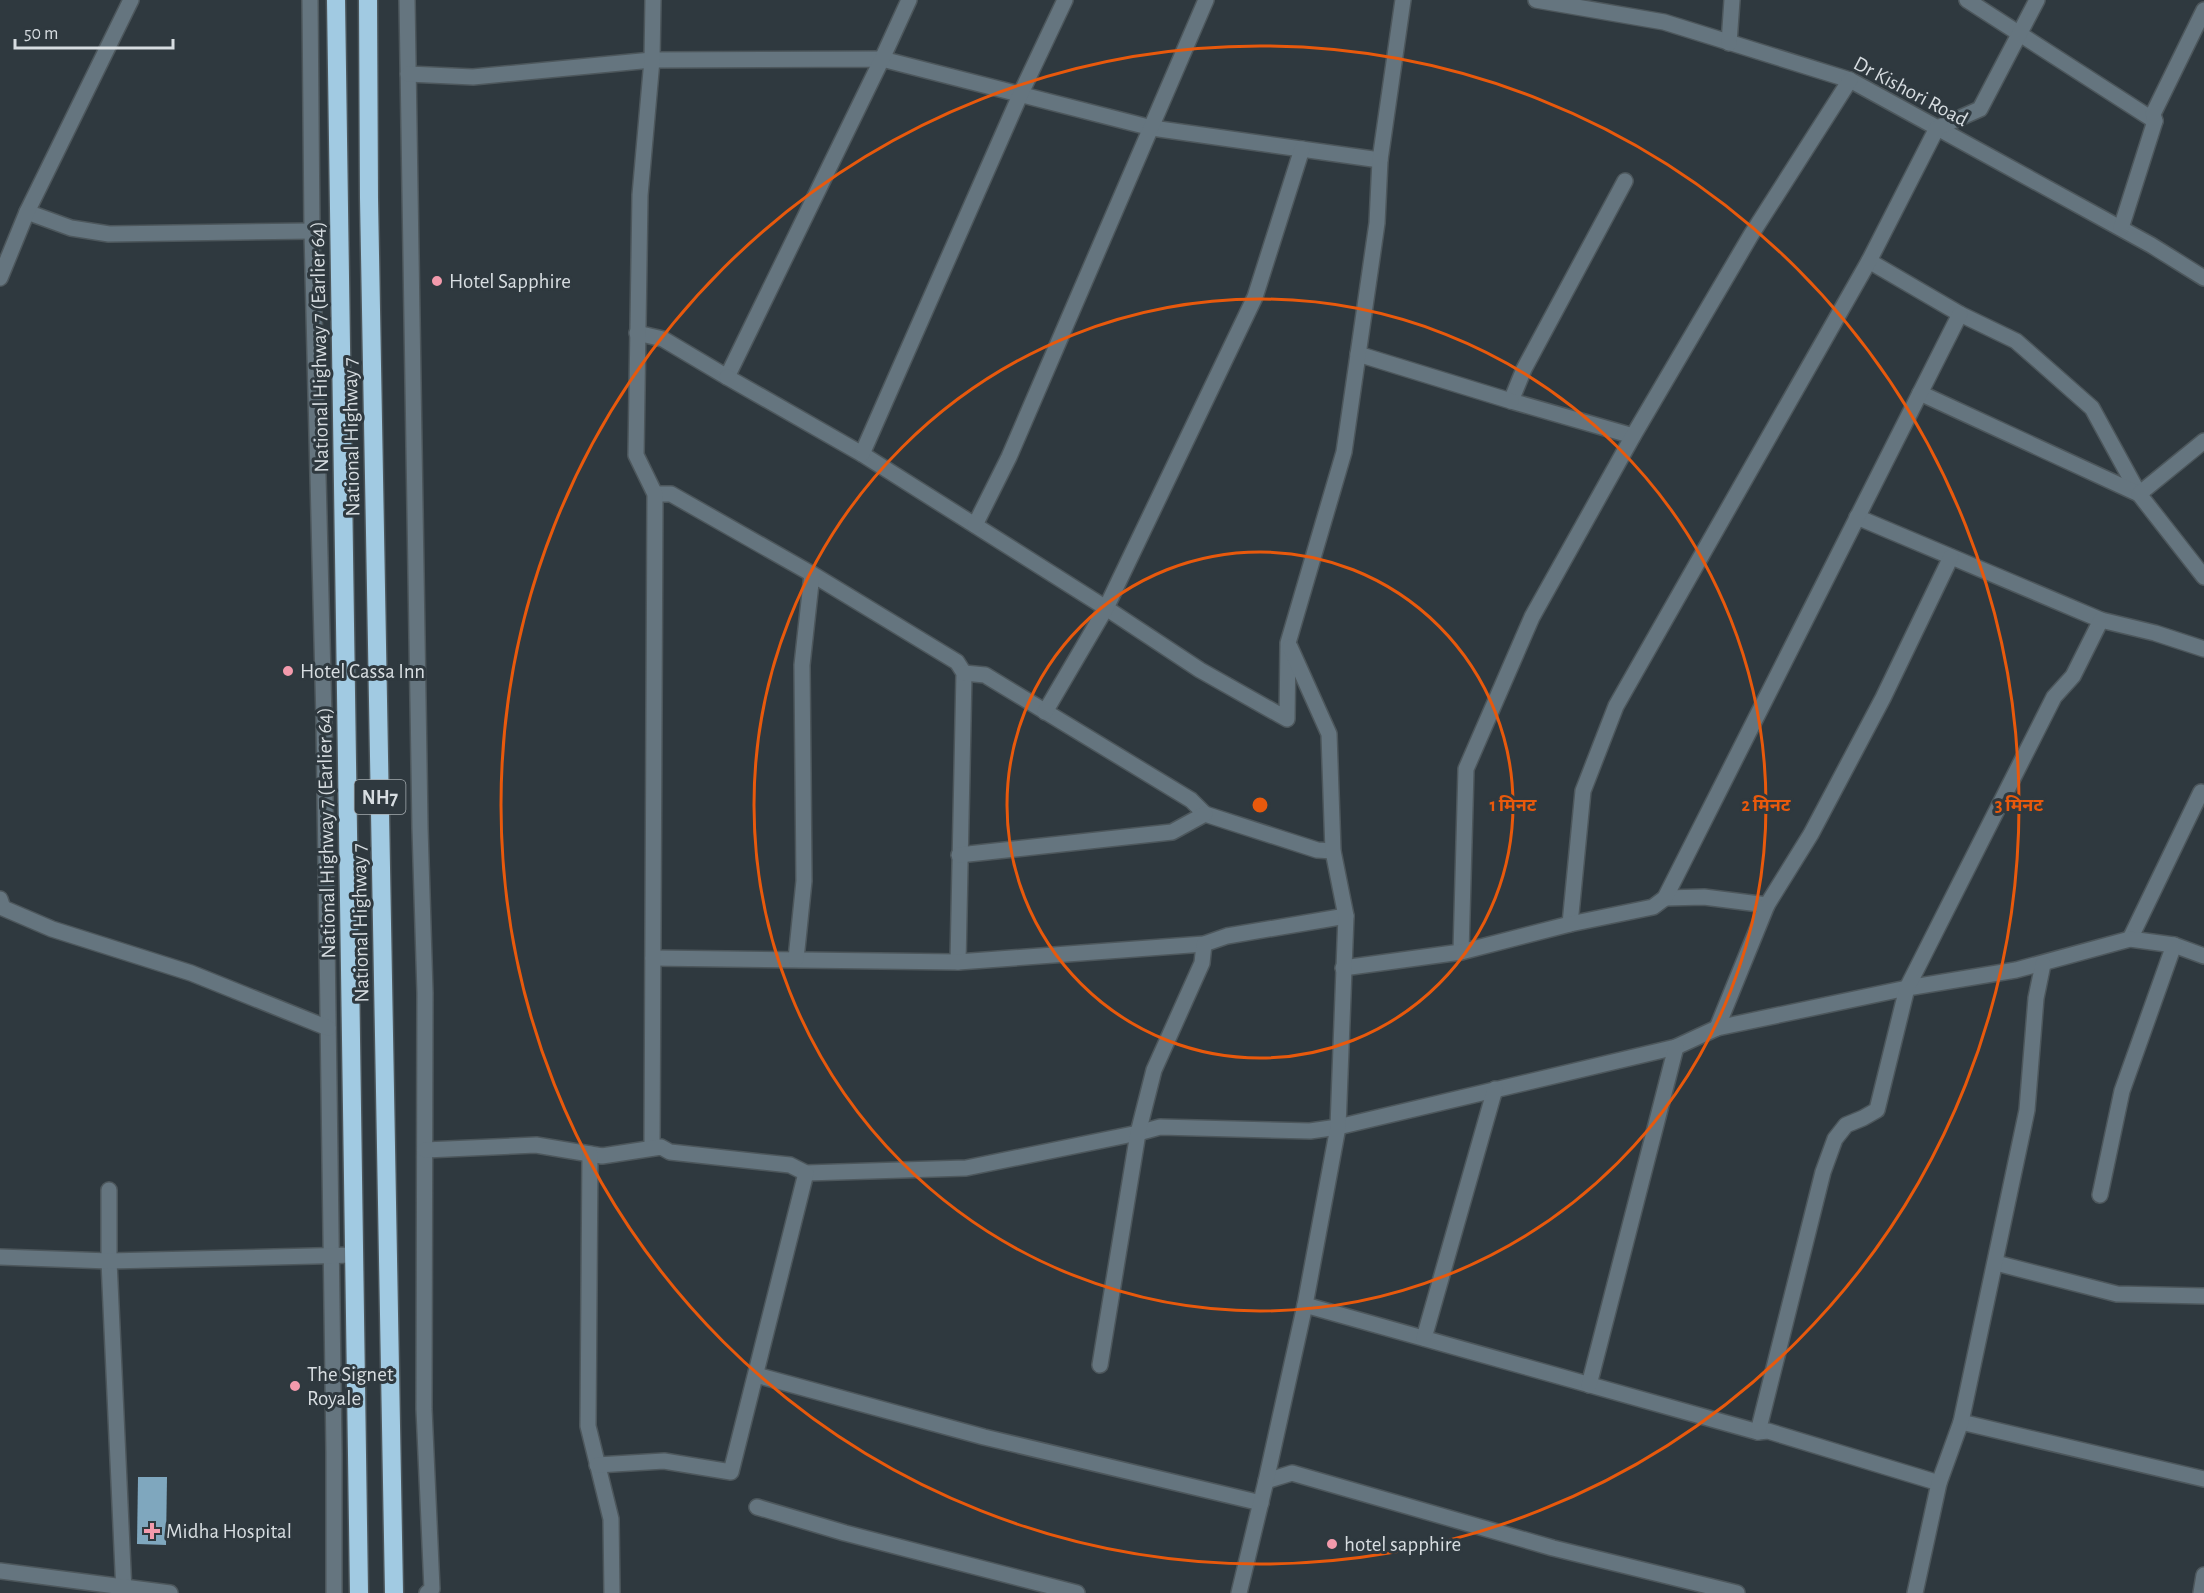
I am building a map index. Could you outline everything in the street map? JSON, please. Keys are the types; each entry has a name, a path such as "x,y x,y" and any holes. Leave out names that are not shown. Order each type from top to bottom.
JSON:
{"highway":[{"name":"National Highway 7 (Earlier 64)","path":"336,0 359,1593"},
{"name":"National Highway 7","path":"368,0 369,210 394,1593"}],"street":[{"path":"0,278 27,212 131,0"},
{"path":"310,0 312,231 324,721 334,1593"},
{"path":"407,0 418,756 425,993 424,1409 432,1589 428,1593"},
{"path":"652,1148 655,494 636,455 640,195 652,60 653,0"},
{"path":"727,377 909,0"},
{"path":"862,454 1021,93 1065,0"},
{"path":"975,525 1009,457 1206,0"},
{"path":"637,333 663,339 862,454 1200,670 1287,719 1288,642 1344,452 1377,223 1380,159 1403,0"},
{"name":"Dr Kishori Road","path":"1536,0 1567,3 1664,22 1850,80 2121,228 2204,278"},
{"path":"1729,43 1732,0"},
{"path":"1966,0 2155,122"},
{"path":"1569,924 1583,791 1616,706 1869,261 1937,128 1980,109 2037,0"},
{"path":"2121,228 2155,122 2153,114 2204,10"},
{"path":"408,74 472,77 652,60 882,59 1152,128 1380,159"},
{"path":"1461,952 1466,769 1532,617 1633,436 1751,235 1850,80"},
{"path":"1045,712 1106,608 1255,297 1302,149"},
{"path":"1511,401 1524,369 1625,182"},
{"path":"27,212 71,228 109,234 312,231"},
{"path":"1869,261 1960,314 2016,341 2092,408 2139,494 2204,577"},
{"path":"1343,968 1461,952 1569,924 1653,907 1665,898 1960,314"},
{"path":"1358,354 1633,436"},
{"path":"1920,393 2139,494"},
{"path":"2139,494 2204,441"},
{"path":"655,494 671,494 812,574 957,662 964,673 958,962"},
{"path":"1857,518 2100,620 2155,633 2204,649"},
{"path":"1717,1028 1767,905 1811,834 1877,708 1951,557"},
{"path":"796,959 804,881 802,665 812,574"},
{"path":"1758,1432 1823,1172 1835,1139 1846,1125 1863,1119 1877,1110 1907,988 2054,697 2073,676 2100,620"},
{"path":"1239,1593 1305,1305 1338,1127 1346,916 1333,850 1329,734 1288,642"},
{"path":"964,673 985,675 1191,800 1205,814 1317,850 1333,850"},
{"path":"2130,939 2203,790"},
{"path":"959,855 1172,832 1205,814"},
{"path":"1665,898 1704,897 1767,905"},
{"path":"0,899 3,908 52,929 191,973 328,1028"},
{"path":"653,958 958,962 1204,944 1227,936 1346,916"},
{"path":"425,1150 536,1145 602,1156 661,1147 670,1152 790,1166 806,1173 966,1168 1160,1127 1311,1131 1338,1127 1676,1047 1717,1028 1907,988 2016,970 2130,939 2174,945 2204,956"},
{"path":"1100,1365 1138,1133 1154,1070 1202,963 1204,944"},
{"path":"2100,1195 2122,1091 2174,945"},
{"path":"1915,1593 1939,1483 1961,1422 1996,1263 2027,1110 2036,998 2043,964"},
{"path":"1589,1385 1676,1047"},
{"path":"1424,1338 1495,1089"},
{"path":"590,1154 588,1426 611,1519 612,1593"},
{"path":"597,1465 664,1461 731,1472 806,1173"},
{"path":"109,1190 109,1261 124,1590"},
{"path":"0,1257 109,1261 354,1255"},
{"path":"1996,1263 2117,1294 2204,1296 2204,1289"},
{"path":"1305,1305 1758,1432 1768,1431 1939,1483"},
{"path":"756,1374 984,1437 1261,1503"},
{"path":"1961,1422 2204,1479"},
{"path":"1266,1481 1292,1473 1553,1548 1737,1593"},
{"path":"757,1507 845,1533 1077,1593"},
{"path":"0,1571 124,1590 170,1593"},
{"path":"2201,1593 2204,1575"}],"building":[{"path":"138,1477 167,1477 166,1545 137,1544"}],"place":[{"name":"Hotel Sapphire","path":"437,281"},
{"name":"Hotel Cassa Inn","path":"288,671"},
{"name":"The Signet Royale","path":"295,1386"},
{"name":"Midha Hospital","path":"152,1531"},
{"name":"hotel sapphire","path":"1332,1544"}]}
